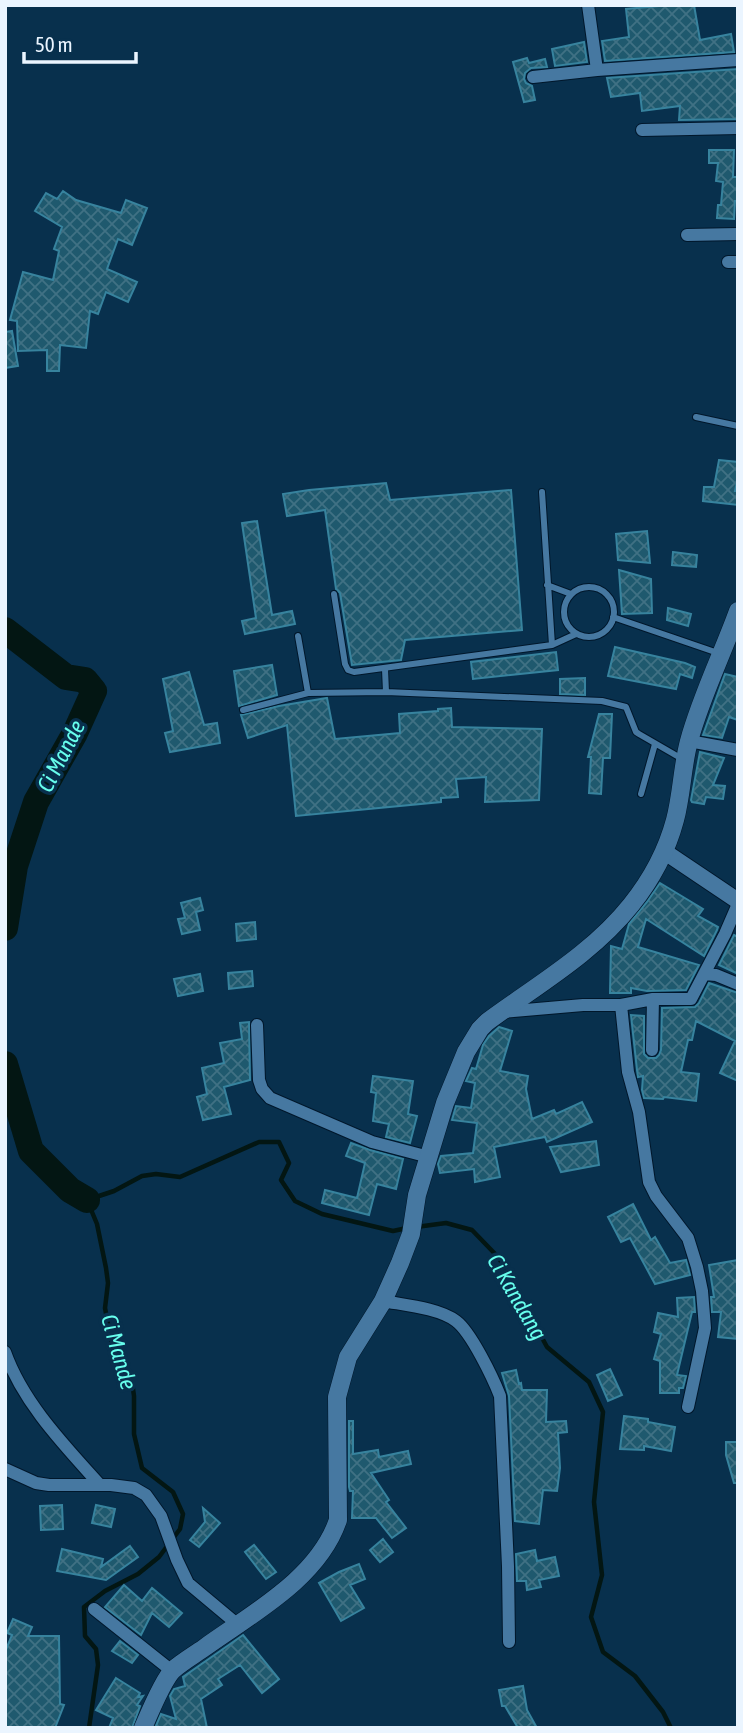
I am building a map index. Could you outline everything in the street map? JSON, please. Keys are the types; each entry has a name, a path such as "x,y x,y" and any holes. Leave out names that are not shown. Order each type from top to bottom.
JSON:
{"main road":[{"path":"143,1728 172,1671 293,1582 332,1538 338,1521 337,1397 348,1357 383,1301 411,1234 416,1203 445,1103 466,1052 486,1022 602,937 632,904 665,852 675,822 689,741 720,654 733,637 738,611"}],"street":[{"path":"588,5 597,70"},
{"path":"533,77 738,60"},
{"path":"642,130 738,128"},
{"path":"687,235 738,234"},
{"path":"689,741 738,750"},
{"path":"499,1013 583,1005 621,1005 653,999 691,999 738,902 665,852"},
{"path":"704,974 716,975 738,984"},
{"path":"652,1050 653,999"},
{"path":"621,1005 628,1072 639,1112 649,1182 656,1196 688,1238 702,1291 705,1328 688,1407"},
{"path":"257,1025 259,1080 262,1089 270,1098 372,1142 429,1157"},
{"path":"383,1301 419,1307 457,1321 491,1374 500,1396 509,1642"},
{"path":"5,1352 34,1405 56,1435 100,1485"},
{"path":"5,1469 36,1483 120,1485 134,1488 146,1495 161,1516 188,1583 237,1624"},
{"path":"94,1609 172,1671"}],"lane":[{"path":"696,417 738,426"},
{"path":"542,492 552,645"},
{"path":"547,585 571,594"},
{"path":"584,588 598,589 609,597 613,617 607,629 601,634 587,637 576,634 569,627 564,614 571,594 584,588"},
{"path":"334,594 345,664 348,670 354,673 552,645 576,634"},
{"path":"613,617 720,654"},
{"path":"298,636 308,693"},
{"path":"384,669 386,692"},
{"path":"243,710 308,693 386,692 602,701 626,707 636,732 685,761"},
{"path":"641,794 655,744"}],"building":[{"path":"694,5 700,40 731,34 734,52 605,61 602,41 629,37 626,9"},
{"path":"584,42 587,62 555,66 552,49"},
{"path":"527,58 529,63 545,59 547,67 531,68 525,73 524,79 532,86 535,100 524,102 513,62"},
{"path":"738,69 738,119 679,120 680,106 642,111 640,93 611,97 607,78"},
{"path":"709,150 734,150 733,177 738,177 738,201 735,201 734,219 717,218 723,182 716,181 718,163 709,163"},
{"path":"63,191 76,200 121,213 126,200 147,208 132,245 118,239 107,269 137,282 128,302 106,292 98,314 90,311 86,348 60,345 59,371 47,371 47,350 18,351 17,321 10,320 23,272 53,280 59,251 54,249 62,227 35,211 46,193 57,199"},
{"path":"12,331 18,366 5,368 5,332"},
{"path":"719,460 738,462 735,491 738,491 738,505 703,501 704,487 714,487"},
{"path":"386,483 390,500 511,490 522,630 405,640 401,660 352,665 340,593 336,589 325,510 287,516 283,494"},
{"path":"257,521 272,615 292,611 295,624 245,634 242,621 256,618 242,523"},
{"path":"647,531 650,563 618,560 616,534"},
{"path":"673,552 697,555 696,567 672,565"},
{"path":"619,570 651,579 652,613 622,614"},
{"path":"668,608 691,614 688,626 667,620"},
{"path":"615,647 695,667 692,678 680,674 676,689 608,676"},
{"path":"556,652 558,670 473,679 471,662"},
{"path":"272,665 277,695 239,706 234,671"},
{"path":"189,672 204,725 217,723 220,743 170,752 165,733 173,731 163,679"},
{"path":"725,674 738,677 738,720 729,717 722,738 703,735"},
{"path":"585,678 585,695 560,694 560,679"},
{"path":"327,698 335,739 400,733 399,714 451,708 452,727 542,729 539,800 485,802 486,777 456,779 458,797 441,798 441,802 296,816 287,725 248,738 241,715"},
{"path":"599,714 612,714 610,758 603,758 601,794 589,793 591,757 588,757"},
{"path":"700,752 724,758 713,785 725,786 723,799 706,797 704,804 691,800"},
{"path":"660,883 703,909 698,916 718,927 717,930 704,956 646,919 638,947 699,965 686,990 647,991 631,988 631,993 610,993 611,946 622,949 629,924"},
{"path":"200,898 203,910 196,912 200,930 182,934 178,919 185,918 181,903"},
{"path":"255,922 256,939 237,941 236,924"},
{"path":"734,935 738,937 738,974 719,965"},
{"path":"252,971 253,986 229,989 228,973"},
{"path":"200,974 203,991 178,996 174,979"},
{"path":"709,983 738,993 738,1081 720,1073 735,1041 696,1021 692,1040 688,1040 681,1072 699,1074 696,1101 664,1097 644,1098 643,1076 638,1077 631,1015 644,1016 644,1054 648,1058 656,1058 661,1050 662,1008 695,1007"},
{"path":"249,1022 250,1080 224,1087 231,1114 203,1120 197,1097 207,1094 202,1068 224,1063 220,1043 242,1039 240,1023"},
{"path":"499,1027 512,1031 500,1071 528,1076 526,1089 532,1119 554,1110 556,1114 582,1102 592,1122 547,1142 545,1137 494,1147 500,1177 475,1182 474,1169 440,1173 438,1164 441,1156 473,1153 477,1123 452,1120 456,1106 471,1108 475,1083 466,1081 472,1068 476,1069 483,1045"},
{"path":"373,1076 413,1081 408,1114 417,1116 410,1143 386,1137 389,1124 373,1121 376,1093 371,1092"},
{"path":"596,1141 599,1165 561,1172 550,1147"},
{"path":"351,1143 403,1159 396,1189 377,1184 369,1215 322,1203 325,1190 357,1198 365,1163 346,1156"},
{"path":"633,1204 651,1240 655,1237 670,1263 686,1260 690,1275 655,1284 630,1238 621,1242 608,1217"},
{"path":"738,1260 738,1339 718,1337 721,1312 712,1312 711,1297 714,1297 709,1265"},
{"path":"694,1297 695,1312 692,1312 677,1375 686,1376 683,1388 679,1388 679,1393 660,1393 660,1361 654,1359 661,1334 654,1332 658,1313 678,1317 677,1298"},
{"path":"610,1369 622,1395 608,1401 597,1375"},
{"path":"516,1370 522,1390 547,1390 546,1422 566,1421 567,1432 558,1433 560,1468 557,1491 543,1490 539,1524 515,1521 509,1396 502,1373"},
{"path":"624,1416 648,1419 648,1422 675,1427 671,1451 644,1446 644,1450 620,1449"},
{"path":"349,1421 353,1421 353,1454 378,1450 379,1457 408,1451 411,1464 371,1473 389,1500 386,1502 406,1528 392,1538 376,1518 352,1518"},
{"path":"726,1442 738,1442 738,1483 734,1483 726,1455"},
{"path":"62,1505 63,1529 41,1530 40,1506"},
{"path":"96,1505 115,1509 111,1527 92,1523"},
{"path":"203,1508 220,1523 199,1547 190,1540 205,1522"},
{"path":"383,1539 393,1552 380,1562 370,1550"},
{"path":"254,1545 276,1572 266,1579 245,1552"},
{"path":"130,1546 138,1557 106,1580 57,1571 62,1549 103,1559 101,1567"},
{"path":"535,1550 537,1561 555,1557 559,1576 539,1580 541,1587 527,1590 526,1581 517,1581 516,1554"},
{"path":"359,1564 365,1579 350,1585 364,1608 341,1621 319,1583"},
{"path":"124,1585 142,1601 152,1588 182,1613 169,1627 152,1613 141,1635 105,1607"},
{"path":"13,1619 32,1627 28,1636 59,1636 60,1704 64,1705 55,1728 5,1728 5,1652 12,1635 7,1633"},
{"path":"243,1635 279,1679 262,1693 240,1665 218,1679 222,1685 201,1699 207,1728 155,1728 161,1714 176,1719 170,1696 174,1689 185,1686 183,1677"},
{"path":"120,1641 138,1655 132,1663 112,1651"},
{"path":"116,1678 140,1693 138,1697 143,1696 137,1705 140,1706 132,1728 109,1728 113,1718 96,1710"},
{"path":"523,1686 527,1710 537,1728 518,1728 505,1706 502,1706 499,1690"}],"waterway":[{"name":"Ci Mande","path":"5,630 66,677 85,680 94,691 75,733 36,802 15,866 5,928"},
{"name":"Ci Mande","path":"5,1064 31,1151 70,1190 87,1200"},
{"name":"Ci Mande","path":"89,1728 98,1665 96,1649 85,1636 84,1607 105,1591 138,1574 159,1557 180,1529 183,1514 173,1492 142,1468 134,1434 132,1382 113,1350 105,1308 108,1283 106,1268 97,1224 87,1200 114,1191 142,1176 156,1174 180,1177 259,1142 279,1142 289,1163 281,1180 295,1201 322,1214 393,1231 407,1228"},
{"name":"Ci Kandang","path":"416,1227 446,1223 472,1230 499,1258 547,1347 589,1382 603,1412 594,1502 602,1575 591,1617 603,1652 635,1676 663,1712 671,1728"}]}
